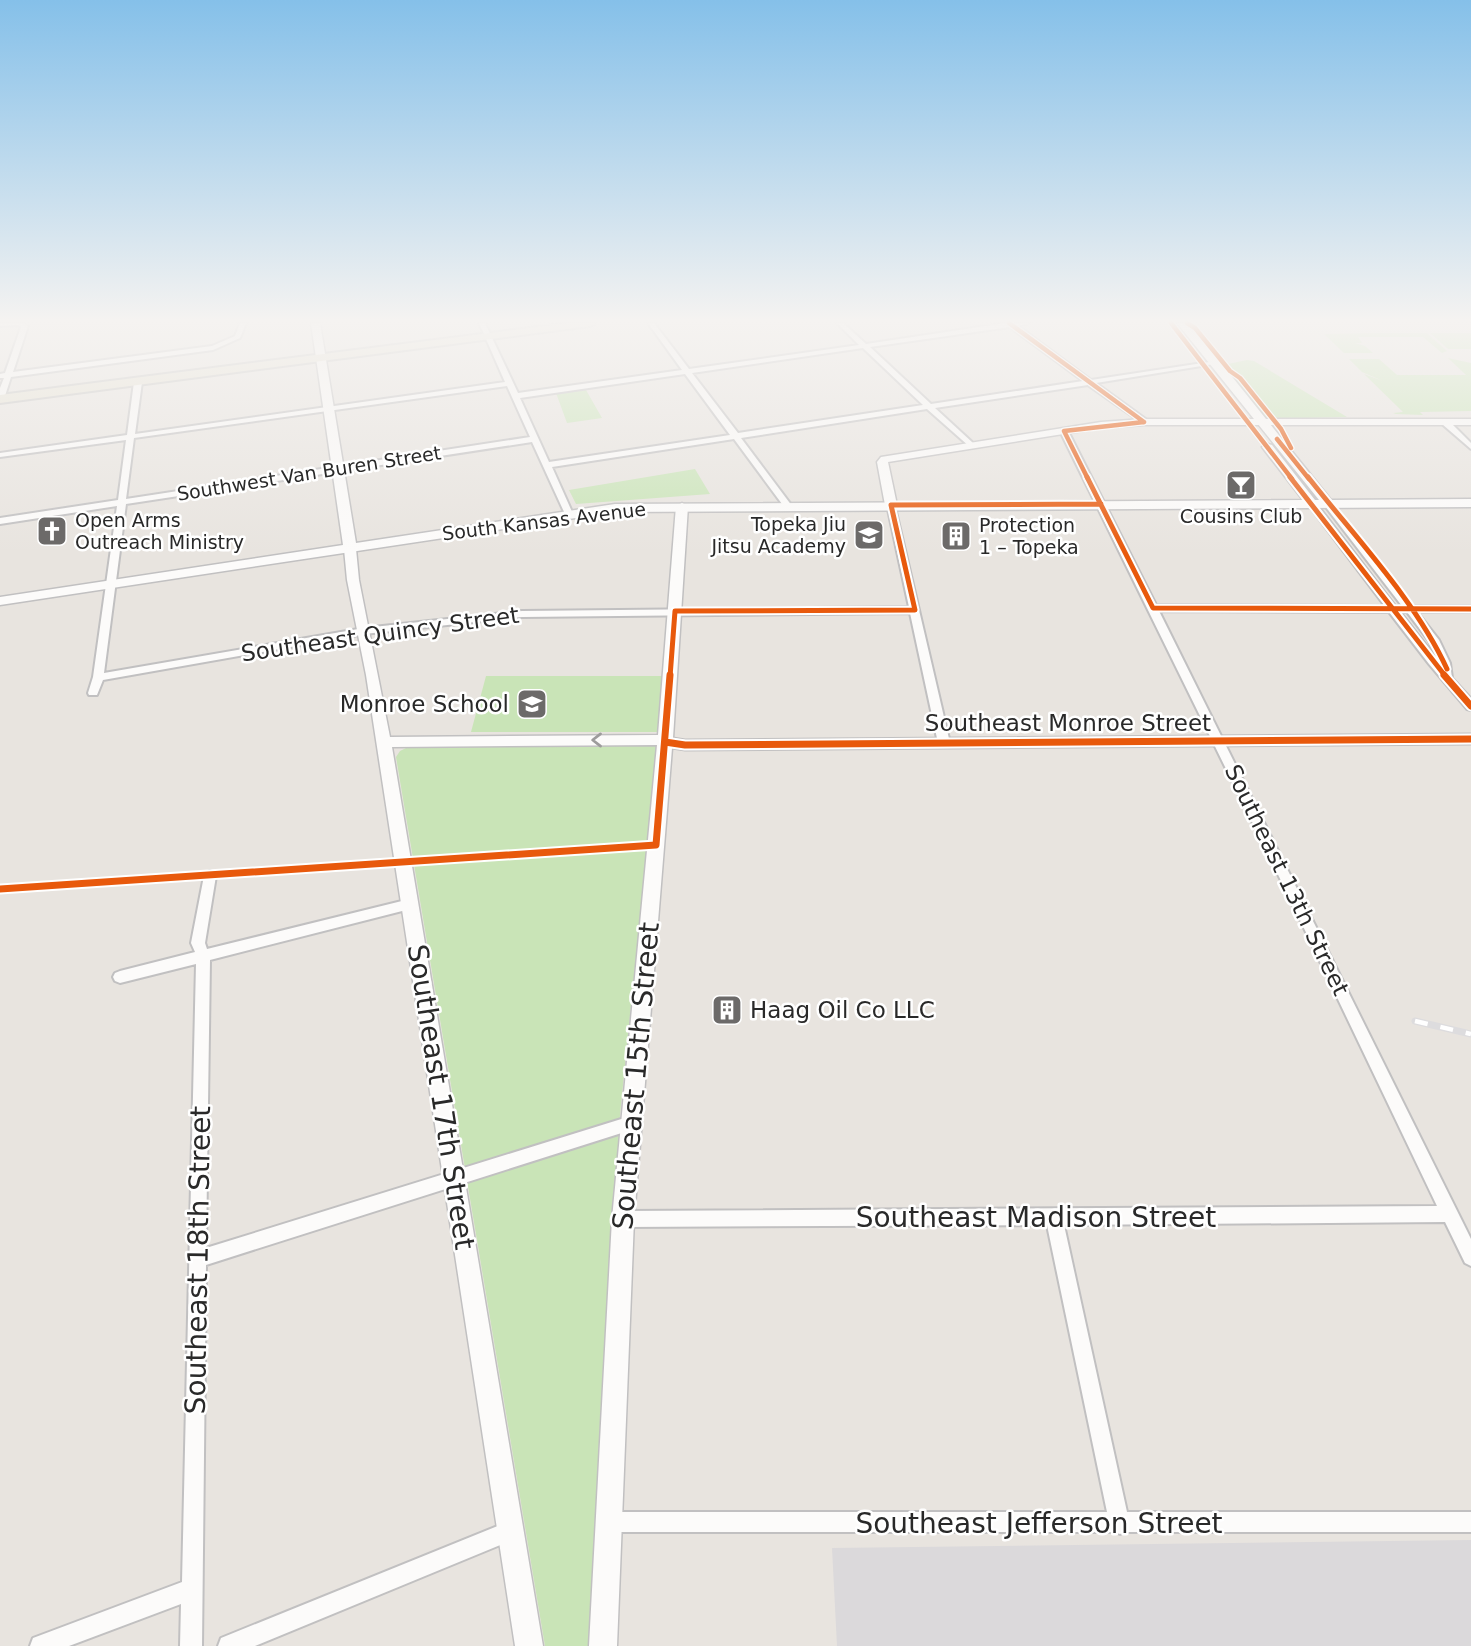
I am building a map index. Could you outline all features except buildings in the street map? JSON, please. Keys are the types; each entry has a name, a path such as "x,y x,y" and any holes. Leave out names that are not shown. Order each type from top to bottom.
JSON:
{"main road":[{"path":"327,400 351,548"},
{"path":"1232,400 1312,504"},
{"path":"1245,400 1328,503"},
{"name":"South Kansas Avenue","path":"0,601 569,514 682,506 1471,503"}],"street":[{"path":"93,693 98,677 135,400"},
{"path":"0,455 392,400"},
{"path":"517,400 569,514"},
{"path":"709,400 788,506"},
{"path":"922,400 970,445"},
{"path":"546,465 963,400"},
{"path":"1114,400 1144,422"},
{"path":"944,743 883,460 1063,431 1144,422 1471,422"},
{"path":"1445,422 1471,447"},
{"path":"1063,431 1101,504"},
{"name":"Southwest Van Buren Street","path":"0,521 535,439"},
{"path":"1328,503 1434,640 1445,663 1448,677"},
{"name":"Southeast 13th Street","path":"1101,504 1471,1257"},
{"path":"1312,504 1471,706"},
{"name":"Southeast 15th Street","path":"603,1646 623,1219 665,742 682,506"},
{"name":"Southeast 17th Street","path":"351,548 353,580 384,742 529,1646"},
{"path":"1153,608 1471,609"},
{"name":"Southeast Quincy Street","path":"98,677 364,631 522,614 915,610"},
{"name":"Southeast Monroe Street","path":"384,742 638,739 685,745 1471,739"},
{"name":"Southeast 18th Street","path":"191,1646 204,956 198,943 210,876"},
{"path":"120,977 410,904"},
{"path":"198,1259 631,1123"},
{"name":"Southeast Madison Street","path":"623,1219 1450,1214"},
{"path":"1054,1217 1120,1524"},
{"name":"Southeast Jefferson Street","path":"607,1522 1471,1522"},
{"path":"229,1646 510,1531"},
{"path":"41,1646 192,1589"}],"shaded area":[{"path":"1471,1540 1471,1646 837,1646 832,1548"}],"green space":[{"path":"558,400 592,400 602,418 567,423"},
{"path":"1251,400 1318,400 1347,417 1266,419"},
{"path":"1390,400 1471,400 1471,411 1420,412 1423,415 1393,413 1403,412"},
{"path":"695,469 710,494 576,504 569,490"},
{"path":"486,676 663,676 659,732 471,732"},
{"path":"654,744 657,748 620,1115 590,1646 545,1646 396,757 400,751 412,745"}],"railway":[{"path":"1415,1021 1471,1034"}],"cycle path":[{"path":"1114,400 1144,422"},
{"path":"1230,400 1433,662 1471,706"},
{"path":"1258,400 1281,429 1291,448"},
{"path":"1144,422 1064,431 1153,608 1471,609"},
{"path":"1277,439 1412,609 1434,640 1447,669"},
{"path":"0,889 656,845 675,611 915,610 891,505 1101,504"},
{"path":"665,742 685,745 1471,739"}],"place":[{"name":"Cousins Club","path":"1241,485"},
{"name":"Open Arms Outreach Ministry","path":"52,531"},
{"name":"Topeka Jiu Jitsu Academy","path":"869,535"},
{"name":"Protection 1 – Topeka","path":"956,536"},
{"name":"Monroe School","path":"532,704"},
{"name":"Haag Oil Co LLC","path":"727,1010"}]}
